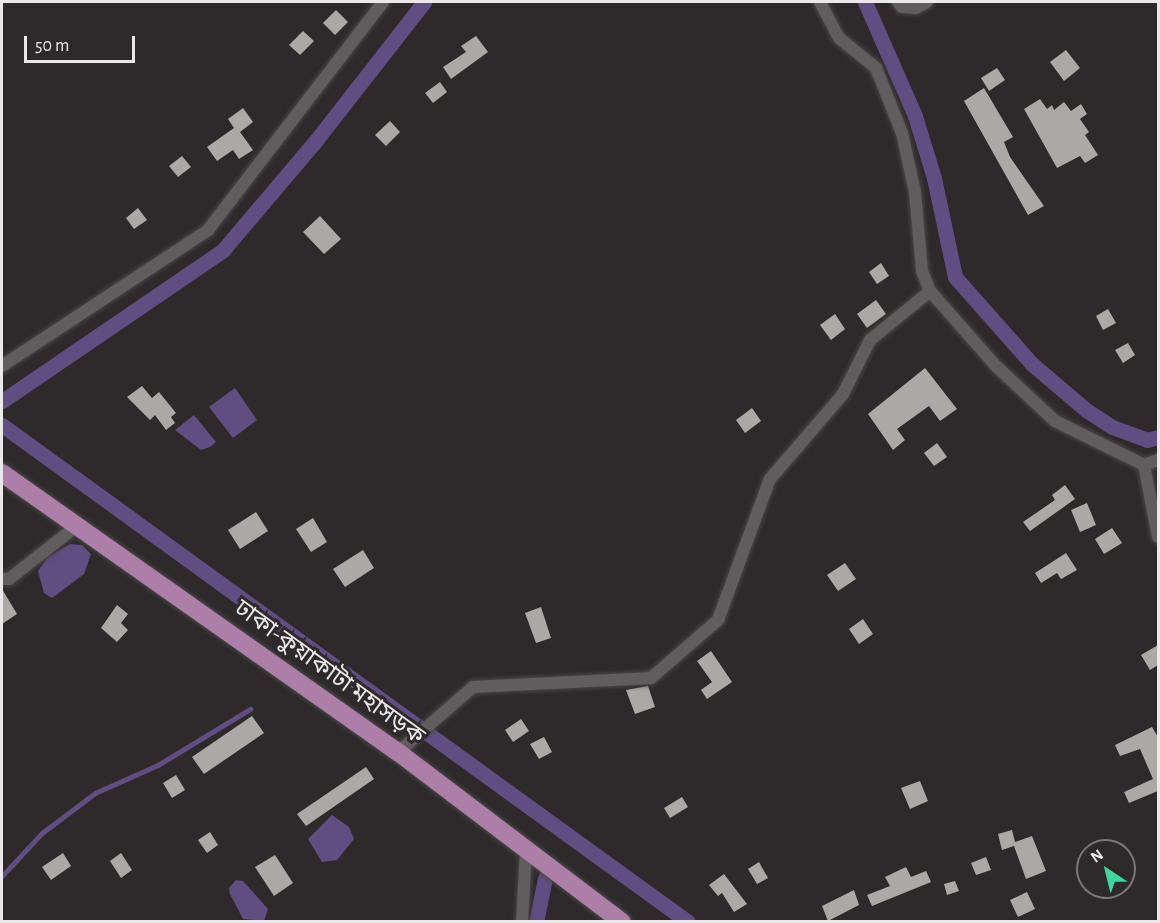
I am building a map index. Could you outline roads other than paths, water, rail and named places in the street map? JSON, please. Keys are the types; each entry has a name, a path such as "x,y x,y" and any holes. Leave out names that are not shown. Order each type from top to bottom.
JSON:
{"main road":[{"name":"ঢাকা-কুয়াকাটা মহাসড়ক","path":"2,473 398,752 622,921"}],"street":[{"path":"2,366 208,230 383,2"},
{"path":"820,2 838,38 876,68 902,133 915,192 922,271 930,291 996,366 1055,421 1144,465 1158,460"},
{"path":"898,2 902,7 916,8 927,2"},
{"path":"398,752 473,687 651,678 718,620 770,479 843,393 870,340 930,291"},
{"path":"1144,465 1158,537"},
{"path":"2,579 9,579 78,525"},
{"path":"522,921 526,850"}],"waterway":[{"path":"2,401 223,250 317,139 424,2"},
{"path":"865,2 915,116 934,178 955,277 1032,364 1086,410 1112,427 1147,440 1158,437"},
{"path":"2,425 688,922"},
{"path":"2,876 42,833 95,793 158,765 250,709"},
{"path":"536,922 545,878"}]}
